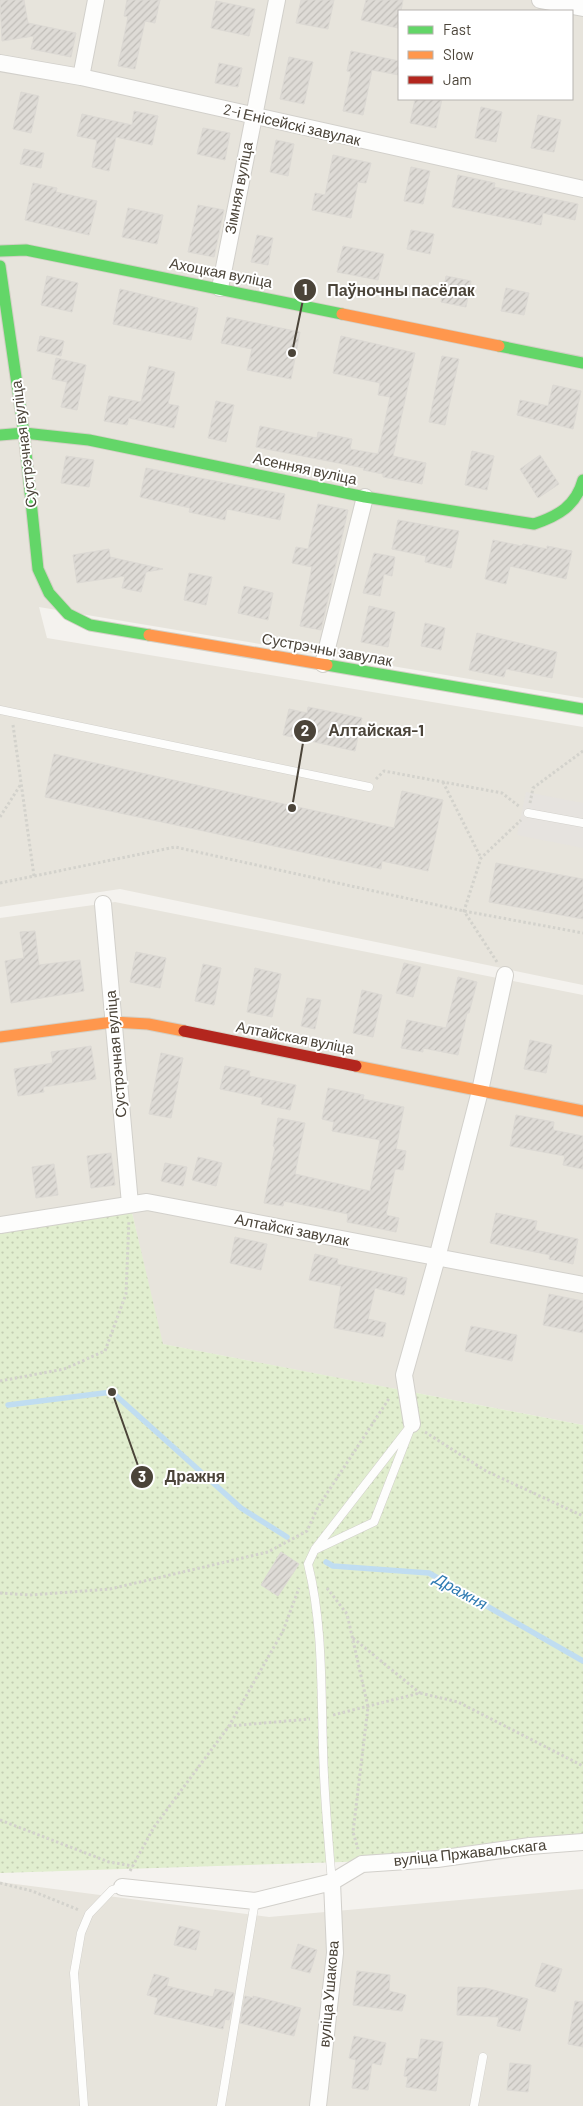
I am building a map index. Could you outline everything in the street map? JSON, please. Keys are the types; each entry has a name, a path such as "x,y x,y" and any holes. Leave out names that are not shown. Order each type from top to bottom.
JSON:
{"street":[{"path":"81,77 96,0"},
{"name":"Зімняя вуліца","path":"220,288 277,0"},
{"path":"540,0 583,8"},
{"name":"2-і Енісейскі завулак","path":"0,63 81,77 253,117 583,189"},
{"name":"Ахоцкая вуліца","path":"0,252 26,250 583,363"},
{"name":"Сустрэчная вуліца","path":"0,266 24,433 38,569 49,593 68,614"},
{"name":"Асенняя вуліца","path":"0,435 24,433 89,440 365,497 534,524 549,520 569,508 580,493 583,480"},
{"path":"324,664 365,497"},
{"name":"Сустрэчны завулак","path":"68,614 90,625 583,709"},
{"name":"Сустрэчная вуліца","path":"103,904 130,1204"},
{"path":"412,1424 404,1375 437,1258 480,1091 505,975"},
{"name":"Алтайская вуліца","path":"0,1037 113,1022 148,1024 583,1111"},
{"name":"Алтайскі завулак","path":"0,1225 147,1202 583,1285"},
{"name":"вуліца Пржавальскага","path":"122,1887 255,1901 332,1882 362,1864 437,1860 530,1846 583,1842"},
{"name":"вуліца Ушакова","path":"318,2106 335,1953 332,1882"}],"lane":[{"path":"0,710 369,786"},
{"path":"528,813 583,823"},
{"path":"315,1550 374,1522 412,1424"},
{"path":"332,1882 324,1774 316,1594 308,1564 315,1550 412,1424"},
{"path":"84,2106 74,1972 81,1933 89,1914 112,1890 122,1887"},
{"path":"221,2106 255,1901"},
{"path":"474,2106 483,2057"}],"path":[{"path":"10,712 22,783 34,876"},
{"path":"534,788 583,751"},
{"path":"369,786 384,771 502,793 528,813 481,858 464,911"},
{"path":"443,782 481,858"},
{"path":"0,817 22,783"},
{"path":"0,883 175,847 464,911 583,933"},
{"path":"464,911 505,975"},
{"path":"0,1381 64,1369 105,1351 126,1294 130,1204"},
{"path":"0,1593 30,1595 110,1589 268,1552 307,1531 318,1507 404,1375"},
{"path":"412,1424 486,1470 583,1516"},
{"path":"122,1887 154,1827 229,1726 284,1631 308,1564"},
{"path":"324,1586 347,1614 368,1707 354,1832 362,1864"},
{"path":"352,1638 420,1694"},
{"path":"229,1726 322,1718 420,1694 458,1702 583,1766"},
{"path":"0,1820 110,1862 133,1866"},
{"path":"0,1883 32,1891 89,1914"}],"shaded area":[{"path":"0,0 583,0 583,698 39,607 47,638 583,727 583,985 120,889 0,907"},
{"path":"526,792 583,803 583,848 517,835"},
{"path":"115,902 583,995 583,1425 162,1344 130,1204 0,1225 0,918"},
{"path":"0,1882 269,1917 583,1889 583,2106 0,2106"}],"green space":[{"path":"130,1204 163,1344 583,1425 583,1848 437,1859 0,1873 0,1225"}],"building":[{"path":"0,0 24,0 28,23 76,33 71,57 31,49 34,36 2,41"},
{"path":"127,0 160,0 155,23 145,21 135,69 118,66 128,17 124,16"},
{"path":"301,0 334,0 328,29 296,23"},
{"path":"366,0 403,0 401,10 398,10 398,28 361,20"},
{"path":"216,1 255,9 249,36 211,28"},
{"path":"351,51 398,61 398,75 372,70 363,115 343,111 351,72 347,71"},
{"path":"289,57 313,62 304,104 280,99"},
{"path":"219,63 242,68 238,87 215,83"},
{"path":"21,92 39,96 31,133 13,129"},
{"path":"415,100 442,100 436,128 410,123"},
{"path":"481,107 502,112 496,142 475,138"},
{"path":"134,111 158,116 152,145 116,137 109,171 92,167 97,140 77,136 82,114 132,125"},
{"path":"538,115 561,120 554,152 531,148"},
{"path":"203,128 230,133 225,160 197,154"},
{"path":"276,140 294,144 288,176 270,172"},
{"path":"24,149 44,153 41,168 20,164"},
{"path":"333,155 371,163 366,183 358,182 351,218 312,210 315,193 325,195"},
{"path":"411,167 430,171 423,204 404,201"},
{"path":"458,175 495,183 494,187 578,204 575,220 543,213 541,225 452,207"},
{"path":"33,183 57,188 56,192 97,201 89,235 25,220"},
{"path":"198,205 224,210 214,257 188,252"},
{"path":"128,208 163,215 157,244 122,237"},
{"path":"411,230 434,234 430,254 407,249"},
{"path":"257,235 273,238 268,265 251,262"},
{"path":"343,246 384,254 378,280 337,272"},
{"path":"47,276 78,283 72,312 41,305"},
{"path":"446,276 471,281 466,307 441,302"},
{"path":"506,288 529,293 524,315 501,311"},
{"path":"120,289 198,308 191,340 113,324"},
{"path":"227,317 300,332 291,379 247,370 252,349 221,343"},
{"path":"40,336 64,341 61,356 37,351"},
{"path":"341,336 415,353 393,456 426,463 422,484 383,477 383,474 363,470 364,468 256,447 260,426 317,438 318,432 352,439 350,449 378,454 390,397 378,395 380,383 333,373"},
{"path":"442,356 459,359 445,425 429,422"},
{"path":"56,358 86,365 77,410 61,407 67,382 52,379"},
{"path":"149,366 175,372 168,404 179,406 174,428 129,418 127,425 104,421 109,396 141,402"},
{"path":"553,385 581,391 573,429 517,415 520,400 548,406"},
{"path":"216,401 234,405 226,442 208,438"},
{"path":"472,451 494,456 487,490 465,485"},
{"path":"540,455 559,484 538,498 520,469"},
{"path":"66,456 94,460 89,487 61,483"},
{"path":"146,468 285,494 280,520 227,509 225,520 189,512 190,508 140,497"},
{"path":"318,504 348,510 321,630 300,626 312,567 292,563 296,547 308,549"},
{"path":"398,520 459,531 451,568 425,562 426,556 392,549"},
{"path":"493,540 522,546 523,544 547,549 547,546 572,551 566,579 510,566 506,584 485,579"},
{"path":"109,549 110,557 163,569 146,572 141,592 122,588 125,576 77,583 73,555"},
{"path":"374,553 395,557 392,576 384,574 380,596 363,593"},
{"path":"189,573 212,577 206,605 184,600"},
{"path":"244,586 273,593 268,620 238,613"},
{"path":"369,606 395,612 388,647 361,642"},
{"path":"425,623 445,628 441,650 421,646"},
{"path":"477,633 557,652 552,678 506,669 504,677 469,670"},
{"path":"308,707 362,718 355,751 283,735 289,709 307,713"},
{"path":"54,754 394,828 402,791 443,800 428,871 382,861 381,869 45,797"},
{"path":"496,863 583,879 583,919 489,902"},
{"path":"35,931 39,965 80,960 84,991 11,1003 5,961 24,958 20,932"},
{"path":"136,952 166,958 160,988 130,982"},
{"path":"404,963 421,967 413,997 396,993"},
{"path":"203,964 221,968 214,1005 195,1001"},
{"path":"255,968 281,974 272,1017 247,1012"},
{"path":"458,977 477,982 469,1013 467,1013 458,1055 423,1048 423,1052 401,1048 407,1020 446,1028"},
{"path":"362,990 382,995 373,1037 353,1033"},
{"path":"307,998 321,1000 315,1029 301,1026"},
{"path":"530,1040 552,1045 546,1073 524,1069"},
{"path":"91,1046 96,1079 43,1087 44,1092 18,1096 14,1069 53,1063 51,1052"},
{"path":"161,1053 183,1058 171,1118 149,1114"},
{"path":"225,1066 250,1071 249,1076 296,1085 290,1110 261,1104 263,1098 220,1089"},
{"path":"328,1088 364,1095 363,1099 404,1107 396,1149 406,1151 403,1170 395,1169 386,1215 399,1218 396,1232 347,1222 348,1214 284,1201 283,1206 264,1203 275,1147 273,1146 278,1118 305,1123 295,1174 370,1191 380,1140 332,1131 334,1122 322,1119"},
{"path":"516,1115 554,1122 553,1130 583,1136 583,1169 563,1165 565,1156 510,1146"},
{"path":"111,1153 115,1185 91,1188 87,1156"},
{"path":"198,1157 222,1163 216,1186 192,1180"},
{"path":"165,1163 187,1167 183,1186 161,1181"},
{"path":"54,1164 58,1195 36,1198 32,1167"},
{"path":"496,1213 537,1221 535,1230 578,1239 573,1264 549,1259 550,1255 490,1243"},
{"path":"235,1237 267,1244 261,1270 230,1263"},
{"path":"315,1254 338,1259 337,1264 407,1278 404,1295 375,1288 368,1319 386,1323 383,1337 334,1328 341,1286 309,1280"},
{"path":"549,1294 583,1301 583,1333 543,1325"},
{"path":"471,1326 517,1335 512,1361 465,1351"},
{"path":"281,1552 299,1564 278,1596 261,1585"},
{"path":"179,1926 200,1931 196,1950 174,1945"},
{"path":"298,1944 317,1950 310,1973 291,1968"},
{"path":"542,1963 562,1969 555,1992 535,1986"},
{"path":"357,1971 390,1975 389,1991 406,1995 402,2011 353,2005"},
{"path":"154,1974 169,1978 167,1986 213,1997 215,1989 234,1993 229,2020 225,2019 223,2029 154,2014 158,1998 147,1995"},
{"path":"458,1987 486,1988 528,1999 520,2031 497,2026 499,2017 457,2015"},
{"path":"245,1996 253,1998 253,1996 301,2008 294,2036 240,2023"},
{"path":"575,2001 583,2002 583,2047 568,2044"},
{"path":"354,2036 386,2043 381,2065 372,2063 368,2090 352,2088 356,2060 349,2058"},
{"path":"421,2039 443,2042 436,2091 406,2087 408,2077 404,2076 407,2058 418,2059"},
{"path":"510,2063 531,2065 528,2092 507,2090"}],"waterway":[{"name":"Дражня","path":"8,1405 112,1392 241,1508 287,1537"},
{"name":"Дражня","path":"326,1562 333,1566 429,1573 583,1661"}],"traffic: fast":[{"path":"0,251 26,250 342,314"},
{"path":"0,266 24,433 38,569 49,593 68,614 90,625 149,635"},
{"path":"499,346 583,363"},
{"path":"0,435 24,433 89,440 365,497 534,524 565,509 576,497 583,480"},
{"path":"327,665 583,709"}],"traffic: slow":[{"path":"342,314 499,346"},
{"path":"149,635 327,665"},
{"path":"0,1037 113,1022 148,1024 184,1031"},
{"path":"356,1066 583,1111"}],"traffic: jam":[{"path":"184,1031 356,1066"}],"place":[{"name":"Паўночны пасёлак","path":"292,353"},
{"name":"Алтайская-1","path":"292,808"},
{"name":"Дражня","path":"112,1392"}]}
